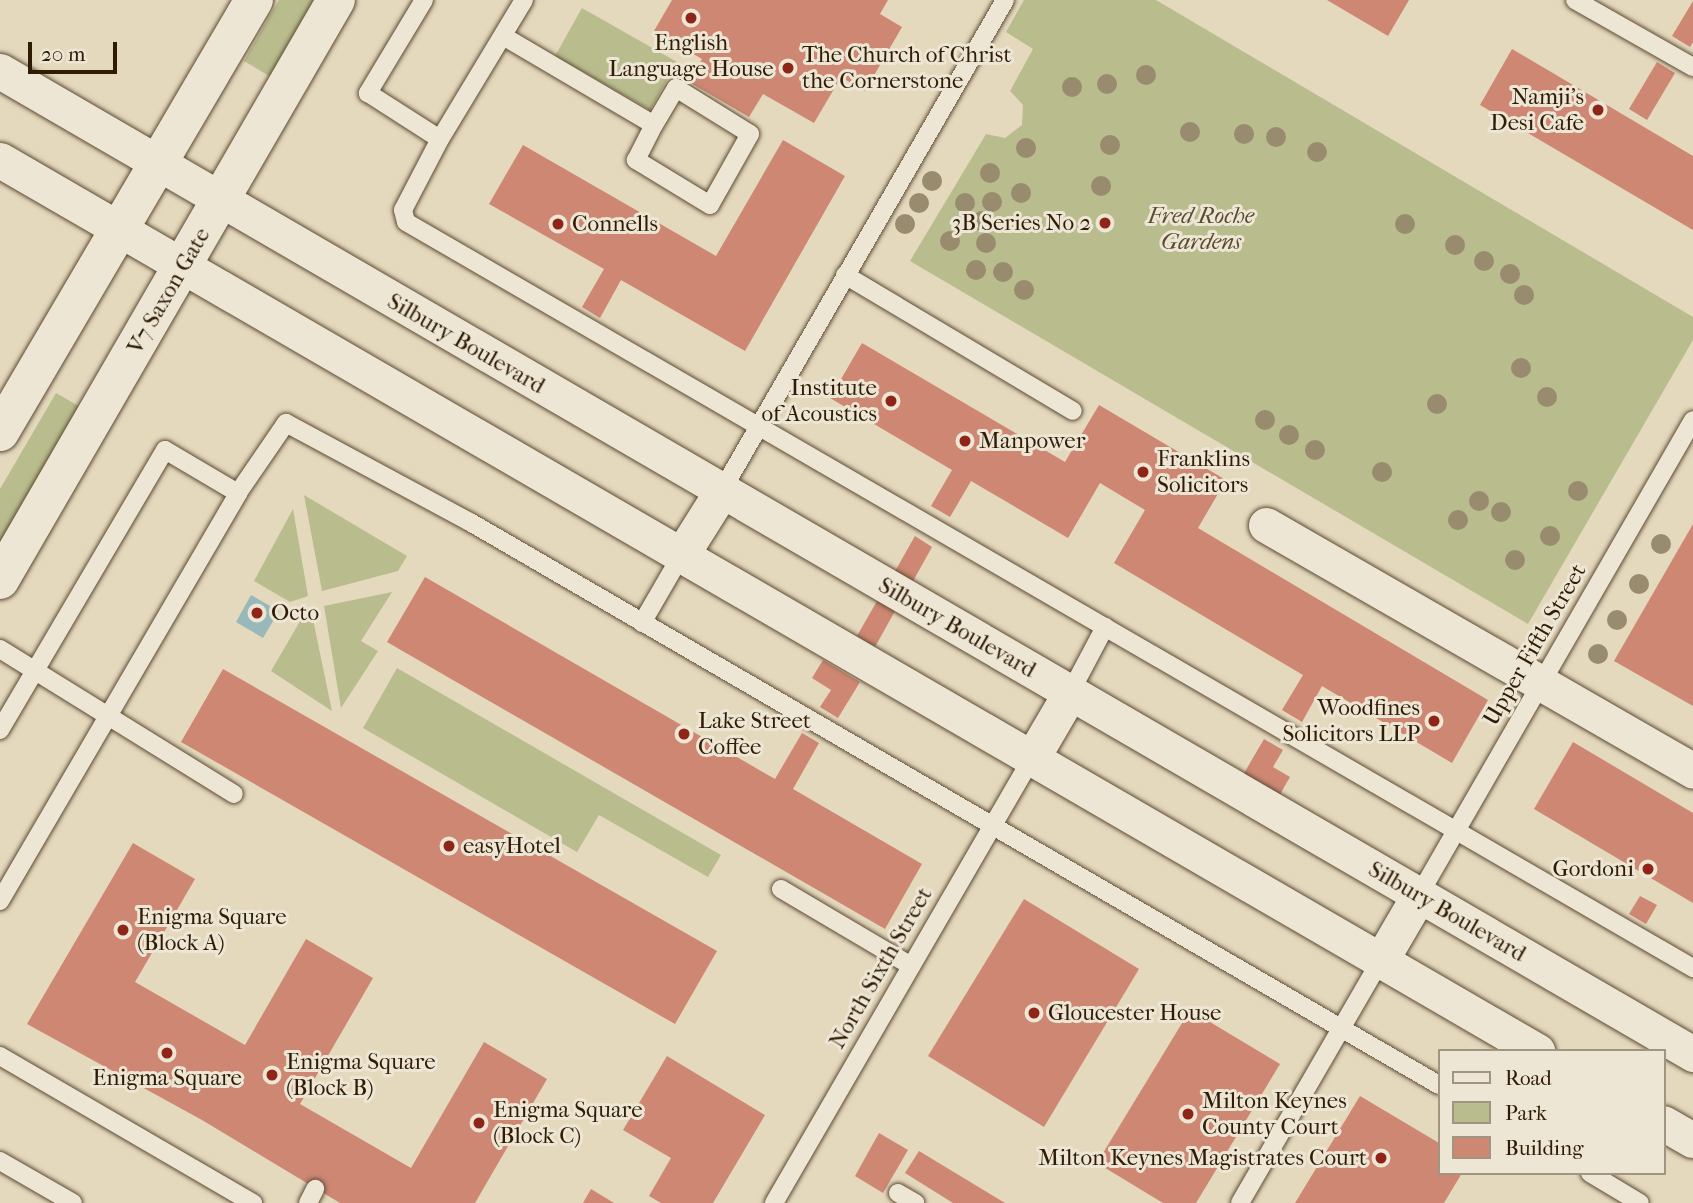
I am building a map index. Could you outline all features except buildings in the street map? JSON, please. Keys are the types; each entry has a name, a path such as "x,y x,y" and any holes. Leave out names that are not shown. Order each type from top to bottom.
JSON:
{"street":[{"path":"0,432 117,227 254,0"},
{"name":"V7 Saxon Gate","path":"0,580 336,0"},
{"path":"8,76 158,162"},
{"path":"0,160 1534,1049"},
{"name":"Silbury Boulevard","path":"158,162 220,201 1693,1054"},
{"path":"682,554 721,492"},
{"path":"1266,525 1693,771"},
{"path":"1032,758 1070,693"},
{"path":"1381,960 1419,895"},
{"path":"1665,1124 1693,1140"}],"lane":[{"path":"424,0 368,93 440,139"},
{"path":"524,0 440,139 403,210 406,222 760,423 1105,627 1693,968"},
{"path":"721,492 1005,0"},
{"path":"1575,0 1693,67"},
{"path":"503,36 653,125"},
{"path":"676,88 750,134 710,205 636,160 653,125 676,88"},
{"path":"845,275 1073,411"},
{"name":"Upper Fifth Street","path":"1419,895 1693,420"},
{"path":"0,901 238,493 286,423 470,522 1438,1084"},
{"path":"0,730 165,450 238,493"},
{"path":"642,623 682,554"},
{"path":"1070,693 1105,627"},
{"path":"0,649 105,718 234,794"},
{"name":"North Sixth Street","path":"774,1203 1032,758"},
{"path":"781,889 911,966"},
{"path":"1240,1203 1343,1031 1381,960"},
{"path":"0,1056 253,1203"},
{"path":"0,1161 73,1203"},
{"path":"1593,1175 1640,1203"},
{"path":"898,1193 915,1203"}],"green space":[{"path":"279,0 316,0 271,77 244,61"},
{"name":"Fred Roche Gardens","path":"1024,0 1156,0 1693,317 1693,340 1528,624 910,261 986,134 1005,138 1022,125 1023,105 1010,91 1033,49 1006,32"},
{"path":"582,8 677,62 650,110 555,56"},
{"path":"56,393 84,409 0,551 0,489"},
{"path":"304,495 407,556 398,571 322,591"},
{"path":"293,509 308,596 290,602 254,581"},
{"path":"392,592 361,641 378,651 341,708 324,606"},
{"path":"311,610 332,711 271,671 306,611"},
{"path":"397,668 721,855 708,877 599,815 577,852 363,728"}],"water":[{"path":"251,595 279,611 263,638 236,622"}],"place":[{"name":"English Language House","path":"691,18"},
{"name":"The Church of Christ the Cornerstone","path":"788,68"},
{"name":"Namji's Desi Cafe","path":"1598,110"},
{"name":"3B Series No 2","path":"1105,223"},
{"name":"Connells","path":"558,224"},
{"name":"Institute of Acoustics","path":"891,401"},
{"name":"Manpower","path":"965,441"},
{"name":"Franklins Solicitors","path":"1143,472"},
{"name":"Octo","path":"257,613"},
{"name":"Woodfines Solicitors LLP","path":"1434,721"},
{"name":"Lake Street Coffee","path":"684,734"},
{"name":"easyHotel","path":"449,846"},
{"name":"Gordoni","path":"1648,869"},
{"name":"Enigma Square (Block A)","path":"123,930"},
{"name":"Gloucester House","path":"1034,1013"},
{"name":"Enigma Square","path":"167,1053"},
{"name":"Enigma Square (Block B)","path":"272,1075"},
{"name":"Milton Keynes County Court","path":"1188,1114"},
{"name":"Enigma Square (Block C)","path":"479,1123"},
{"name":"Milton Keynes Magistrates Court","path":"1381,1158"}]}
